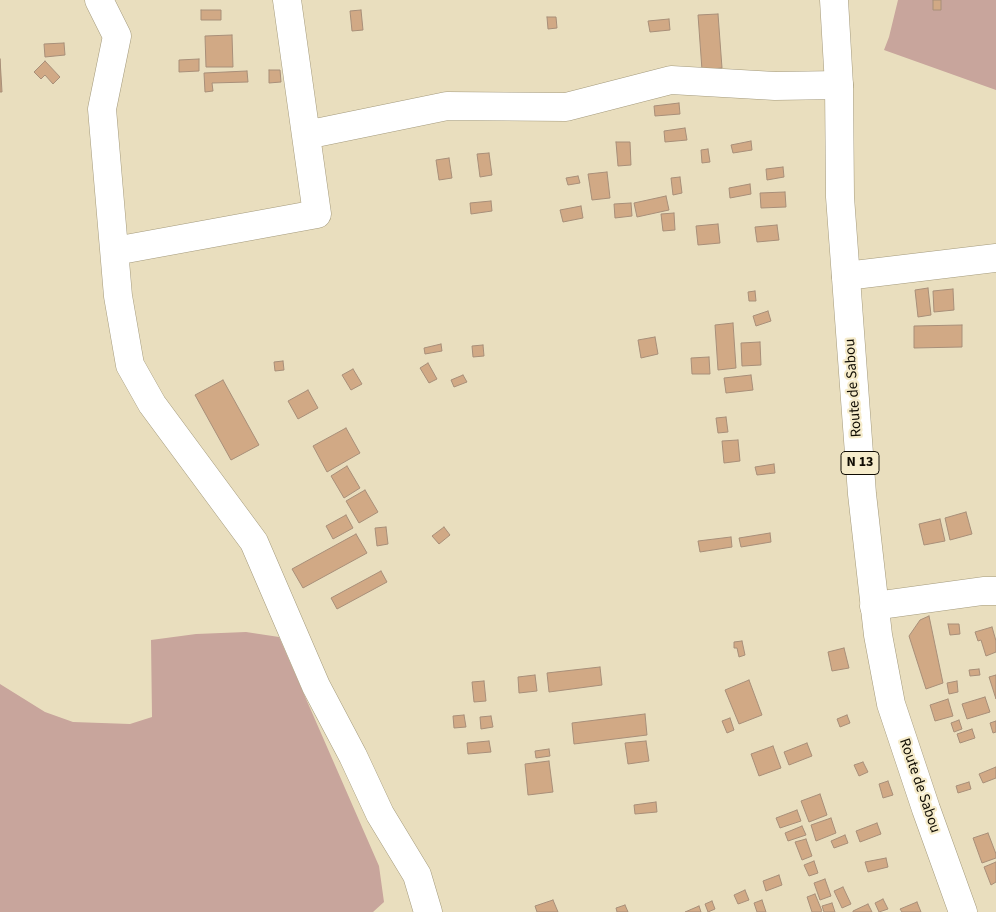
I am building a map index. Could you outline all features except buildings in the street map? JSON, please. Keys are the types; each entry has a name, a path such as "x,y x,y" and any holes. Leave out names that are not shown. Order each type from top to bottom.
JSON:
{"street":[{"path":"100,0 117,36 102,109 118,296 130,365 152,404 254,542 316,686 353,756 380,814 417,875 428,912"},
{"path":"115,251 317,214 287,0"},
{"name":"Route de Sabou","path":"834,0 839,85 840,197 862,494 878,635 891,704 926,809 964,912"},
{"path":"306,135 447,106 566,108 671,80 775,86 839,85"},
{"path":"846,276 996,258"},
{"path":"874,606 983,591 996,591"}],"shaded area":[{"path":"898,0 996,0 996,90 884,50"},
{"path":"246,632 279,637 379,866 384,902 373,912 0,912 0,684 45,712 73,722 130,724 152,717 151,640 196,634"}]}
